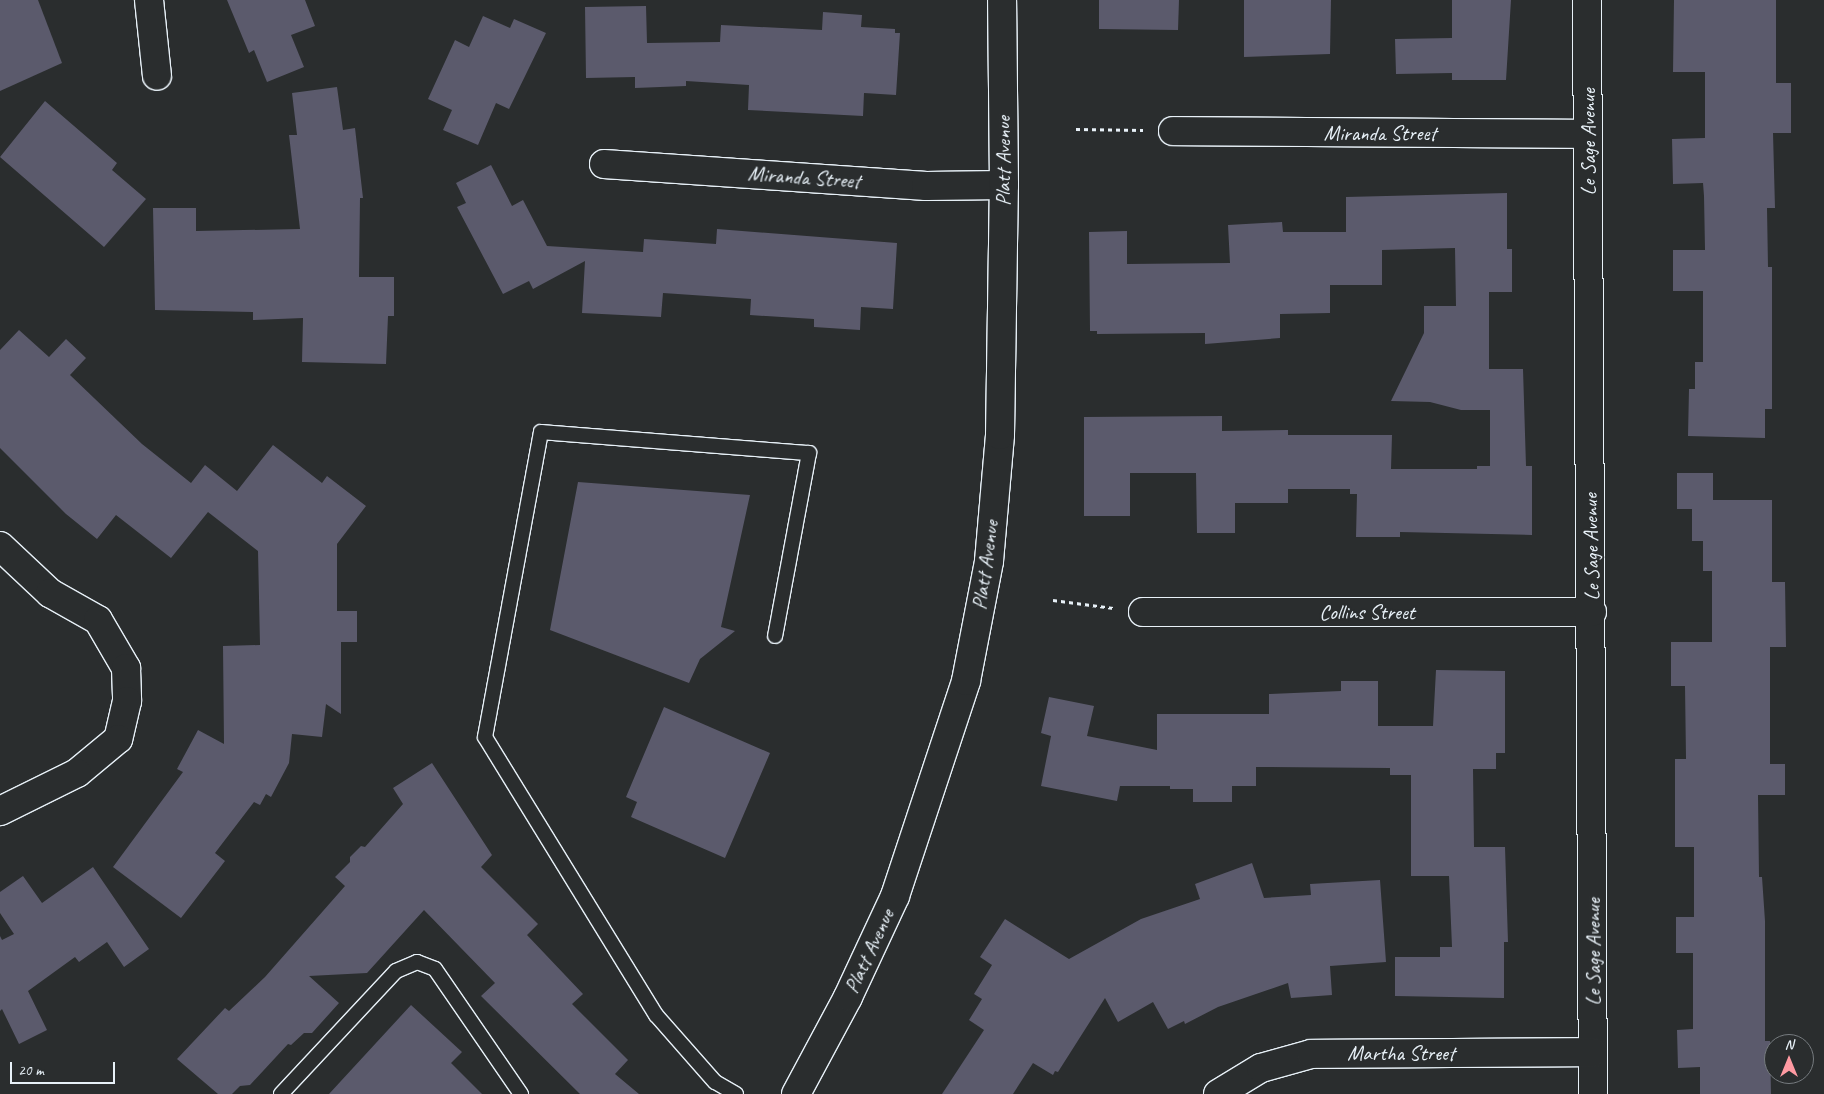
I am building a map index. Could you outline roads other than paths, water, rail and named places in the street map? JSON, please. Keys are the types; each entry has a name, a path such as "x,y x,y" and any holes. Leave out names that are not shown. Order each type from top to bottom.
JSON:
{"street":[{"path":"150,0 157,76"},
{"name":"Platt Avenue","path":"796,1094 848,997 894,896 966,681 989,561 1000,435 1004,185 1002,0"},
{"name":"Le Sage Avenue","path":"1587,0 1592,612 1593,1094"},
{"name":"Miranda Street","path":"1173,131 1587,134"},
{"name":"Miranda Street","path":"604,164 926,186 1004,185"},
{"path":"0,546 50,593 98,620 126,668 127,701 118,739 77,773 0,811"},
{"name":"Collins Street","path":"1143,612 1592,612"},
{"name":"Martha Street","path":"1218,1094 1261,1068 1310,1054 1593,1052"}],"lane":[{"path":"736,1094 715,1082 656,1014 485,738 541,432 809,453 775,636"},
{"path":"280,1094 396,971 417,962 435,969 520,1094"}]}
